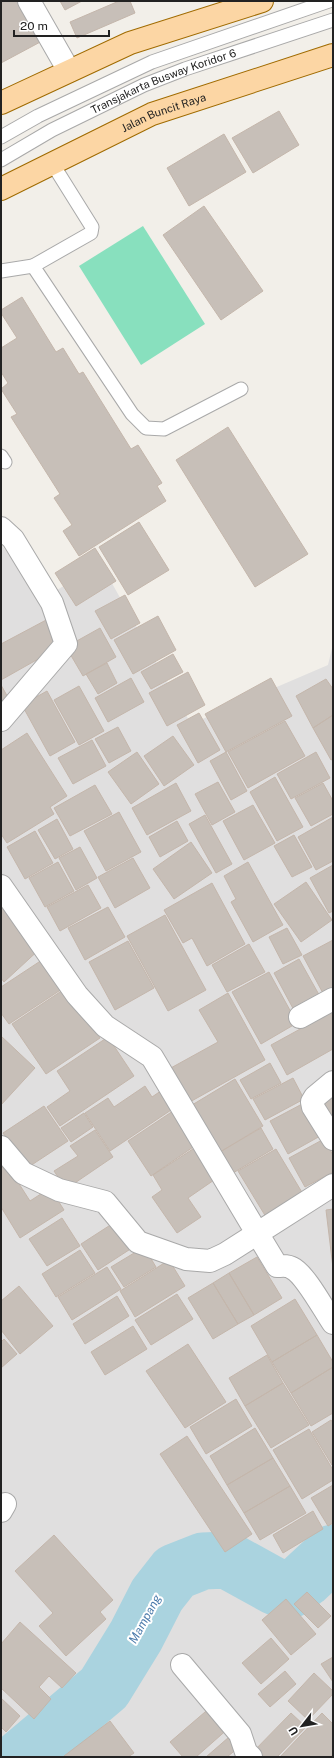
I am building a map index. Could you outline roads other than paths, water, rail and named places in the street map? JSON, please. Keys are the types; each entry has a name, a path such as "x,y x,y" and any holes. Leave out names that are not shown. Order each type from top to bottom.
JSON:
{"main road":[{"path":"1,103 130,43 262,1"},
{"name":"Jalan Buncit Raya","path":"1,188 152,114 333,55"}],"street":[{"path":"29,1 69,71"},
{"path":"1,528 13,539 52,602 66,644 1,720"},
{"path":"1,886 77,996 105,1026 152,1057 277,1266 290,1266 303,1277 333,1323"},
{"path":"300,1017 333,999"},
{"path":"333,1082 315,1097 312,1102 313,1107 333,1139"},
{"path":"2,1148 23,1173 59,1190 105,1202 138,1242 186,1259 210,1260 225,1254 333,1185"},
{"path":"182,1665 240,1734 246,1752 251,1757"}],"lane":[{"name":"Transjakarta Busway Koridor 6","path":"1,137 38,116 152,62 329,1"},
{"name":"Transjakarta Busway Koridor 6","path":"1,160 52,130 144,85 185,69 333,20"},
{"path":"1,271 33,266 91,233 92,227 52,163"},
{"path":"33,266 132,414 146,428 164,429 241,389"}],"waterway":[{"name":"Mampang","path":"22,1757 104,1688 136,1636 157,1595 175,1572 203,1561 227,1560 276,1587 292,1589 333,1553"}]}
